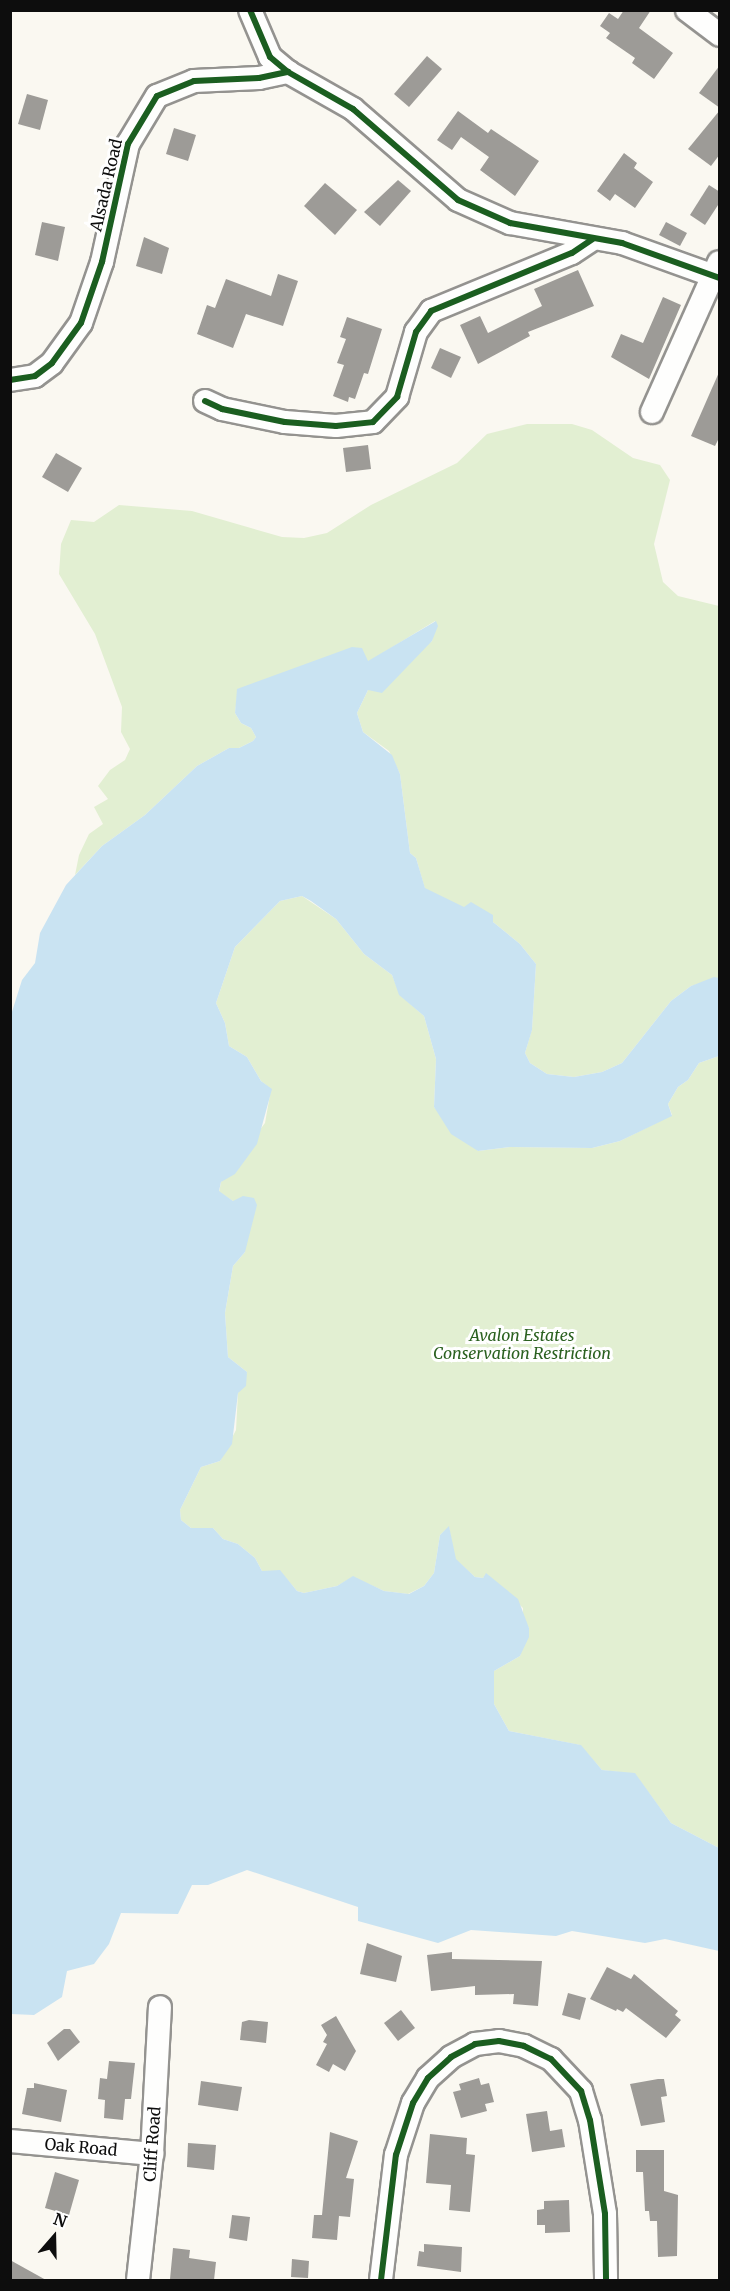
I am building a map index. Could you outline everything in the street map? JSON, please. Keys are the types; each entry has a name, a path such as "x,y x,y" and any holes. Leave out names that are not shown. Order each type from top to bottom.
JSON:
{"street":[{"path":"250,10 270,57 288,72 353,109 437,185 482,212 510,224 622,243 717,271 652,412"},
{"path":"687,10 720,35"},
{"name":"Alsada Road","path":"10,380 36,376 52,363 81,323 102,262 128,144 157,96 194,81 259,78 288,72"},
{"path":"205,401 222,409 285,422 336,426 373,422 397,397 414,338 431,310 572,253 593,239"},
{"name":"Cliff Road","path":"137,2278 152,2154 160,2007"},
{"path":"381,2280 394,2163 413,2103 428,2078 451,2057 476,2044 499,2041 524,2046 551,2059 581,2091 590,2120 605,2214 606,2280"},
{"name":"Oak Road","path":"10,2141 152,2154"}],"green space":[{"path":"527,424 572,424 592,430 633,458 660,465 670,480 654,544 663,582 678,596 719,606 719,978 691,986 671,1001 622,1063 602,1072 574,1077 547,1074 530,1063 525,1053 532,1029 536,964 520,944 493,922 425,889 416,858 410,853 400,774 389,751 363,732 357,713 368,690 432,641 435,621 368,662 238,689 235,713 241,723 251,728 256,737 253,741 239,748 229,748 197,766 145,815 102,846 75,875 79,855 89,834 103,824 94,807 108,799 98,786 110,770 125,760 130,749 121,732 122,707 95,634 59,574 61,544 71,520 94,522 119,505 192,511 282,537 304,538 327,533 371,505 457,463 487,434"},
{"name":"Avalon Estates Conservation Restriction","path":"302,896 336,919 364,954 392,975 400,995 424,1016 436,1059 434,1107 478,1151 510,1147 592,1148 620,1141 672,1115 668,1104 678,1087 688,1080 699,1063 719,1056 719,1848 671,1823 635,1774 602,1770 580,1745 509,1731 494,1704 494,1671 520,1656 529,1628 523,1619 523,1608 486,1574 483,1578 475,1577 455,1559 449,1527 440,1535 434,1573 424,1586 408,1594 384,1591 353,1577 337,1586 304,1593 297,1591 280,1571 262,1571 255,1558 238,1544 223,1539 213,1528 191,1528 181,1520 180,1510 201,1467 220,1461 236,1430 238,1393 247,1372 228,1357 225,1313 233,1266 245,1252 233,1201 219,1192 221,1182 265,1123 271,1089 261,1081 247,1057 229,1046 225,1023 216,1003 235,947 280,901"}],"water":[{"path":"436,621 438,626 432,641 382,693 368,690 357,713 363,732 392,755 400,774 410,853 416,858 425,888 464,907 471,902 493,915 493,922 520,944 536,964 532,1030 525,1053 530,1063 547,1074 574,1077 602,1072 622,1063 671,1001 691,986 714,977 719,978 719,1056 699,1063 688,1080 678,1087 668,1104 672,1116 620,1141 592,1148 510,1147 478,1151 451,1134 434,1107 436,1059 424,1016 399,995 392,975 364,954 336,919 311,901 302,896 280,901 235,947 216,1003 225,1023 229,1046 247,1057 261,1081 272,1089 257,1144 235,1174 221,1182 219,1191 233,1201 243,1196 254,1198 257,1205 245,1252 233,1266 225,1313 228,1357 247,1372 246,1386 238,1393 232,1444 220,1461 201,1467 180,1510 181,1520 191,1528 213,1528 223,1539 238,1544 255,1558 262,1571 280,1570 297,1591 304,1593 337,1586 353,1576 384,1591 409,1594 424,1586 434,1573 440,1535 449,1526 456,1559 475,1577 483,1578 486,1573 518,1599 529,1628 529,1637 520,1656 494,1671 494,1704 509,1731 581,1745 602,1770 635,1773 671,1823 719,1848 719,1951 665,1939 645,1943 572,1931 556,1936 471,1930 438,1943 358,1921 358,1907 247,1870 208,1885 192,1885 178,1914 121,1913 109,1944 94,1964 67,1971 62,1997 34,2015 11,2014 11,1015 22,980 35,963 40,933 66,885 102,846 145,815 197,766 229,748 239,748 256,737 251,728 241,723 235,713 237,689 352,647 362,648 368,661"}],"building":[{"path":"624,10 651,10 639,28 673,53 654,79 632,63 635,58 606,38 610,33 600,26 609,13 618,19"},
{"path":"427,56 442,69 409,107 394,94"},
{"path":"720,65 720,108 699,93"},
{"path":"27,94 48,100 40,130 18,124"},
{"path":"720,110 720,154 711,166 688,149"},
{"path":"458,111 488,133 491,129 539,161 515,196 480,170 489,157 461,137 452,150 437,140"},
{"path":"174,128 196,135 188,161 166,154"},
{"path":"624,153 637,163 634,168 653,182 635,208 615,194 610,201 597,191"},
{"path":"398,180 411,191 380,226 364,212"},
{"path":"325,183 357,210 335,235 304,206"},
{"path":"709,185 720,192 720,202 705,225 690,215"},
{"path":"42,222 65,227 58,261 35,255"},
{"path":"666,222 687,233 680,246 659,235"},
{"path":"144,237 169,248 162,274 136,266"},
{"path":"578,270 594,306 528,332 530,336 478,364 460,325 480,316 488,333 542,306 534,289"},
{"path":"278,274 298,281 283,326 246,314 233,348 197,334 207,305 215,308 226,279 271,296"},
{"path":"663,297 681,305 649,379 611,357 621,334 643,343"},
{"path":"347,317 382,329 368,374 364,373 355,399 349,397 348,402 333,396 344,365 337,363 346,339 340,337"},
{"path":"440,348 461,357 451,378 431,368"},
{"path":"720,370 720,436 715,446 691,436"},
{"path":"368,445 371,469 346,472 343,448"},
{"path":"56,453 82,468 68,492 42,477"},
{"path":"367,1943 402,1956 396,1982 360,1974"},
{"path":"452,1952 452,1959 542,1961 538,2006 513,2004 514,1994 475,1995 475,1986 431,1991 427,1955"},
{"path":"607,1967 631,1979 634,1974 678,2011 675,2015 681,2020 666,2038 626,2008 623,2012 617,2009 616,2011 590,1999"},
{"path":"568,1993 586,1998 580,2020 562,2015"},
{"path":"401,2010 415,2028 398,2041 384,2023"},
{"path":"336,2016 356,2051 345,2071 333,2064 329,2072 316,2065 327,2044 323,2042 327,2035 321,2025"},
{"path":"249,2020 268,2022 266,2043 240,2040 242,2022"},
{"path":"64,2029 70,2029 80,2042 58,2061 47,2043"},
{"path":"109,2061 135,2063 131,2099 125,2099 123,2120 104,2118 105,2100 98,2099 100,2078 107,2079"},
{"path":"479,2078 481,2085 489,2083 494,2102 485,2104 487,2111 461,2118 453,2092 461,2090 459,2084"},
{"path":"664,2079 667,2096 661,2097 665,2122 641,2126 630,2084"},
{"path":"201,2081 242,2087 238,2111 198,2105"},
{"path":"34,2083 67,2090 61,2122 22,2114 27,2088 34,2088"},
{"path":"547,2111 550,2131 562,2129 565,2147 532,2152 526,2114"},
{"path":"330,2132 358,2141 346,2178 354,2179 350,2217 339,2216 337,2240 312,2238 314,2215 322,2215"},
{"path":"430,2134 467,2138 466,2154 475,2155 470,2212 449,2210 451,2185 426,2183"},
{"path":"188,2143 216,2145 214,2170 187,2167"},
{"path":"636,2150 664,2150 664,2191 678,2195 677,2256 658,2257 657,2221 650,2221 649,2211 645,2211 643,2172 636,2172"},
{"path":"55,2172 79,2180 69,2215 45,2208"},
{"path":"569,2200 570,2232 545,2233 545,2225 537,2225 537,2210 544,2209 544,2201"},
{"path":"232,2215 250,2217 247,2241 229,2238"},
{"path":"424,2244 462,2247 461,2272 417,2266 419,2251 424,2252"},
{"path":"173,2248 190,2250 189,2258 216,2262 214,2280 170,2279"},
{"path":"292,2259 309,2261 308,2278 291,2277"},
{"path":"10,2260 46,2280 10,2280"}],"cycle path":[{"path":"250,10 270,57 288,72 353,109 458,200 510,223 622,243 720,278"},
{"path":"10,380 35,376 52,363 81,323 102,262 128,144 157,96 194,81 259,78 288,72"},
{"path":"205,401 222,409 285,422 336,426 373,422 397,397 416,332 431,311 572,253 593,239"},
{"path":"381,2280 396,2155 413,2103 428,2078 451,2057 475,2044 499,2041 524,2046 551,2059 581,2091 590,2120 605,2214 606,2280"}]}
